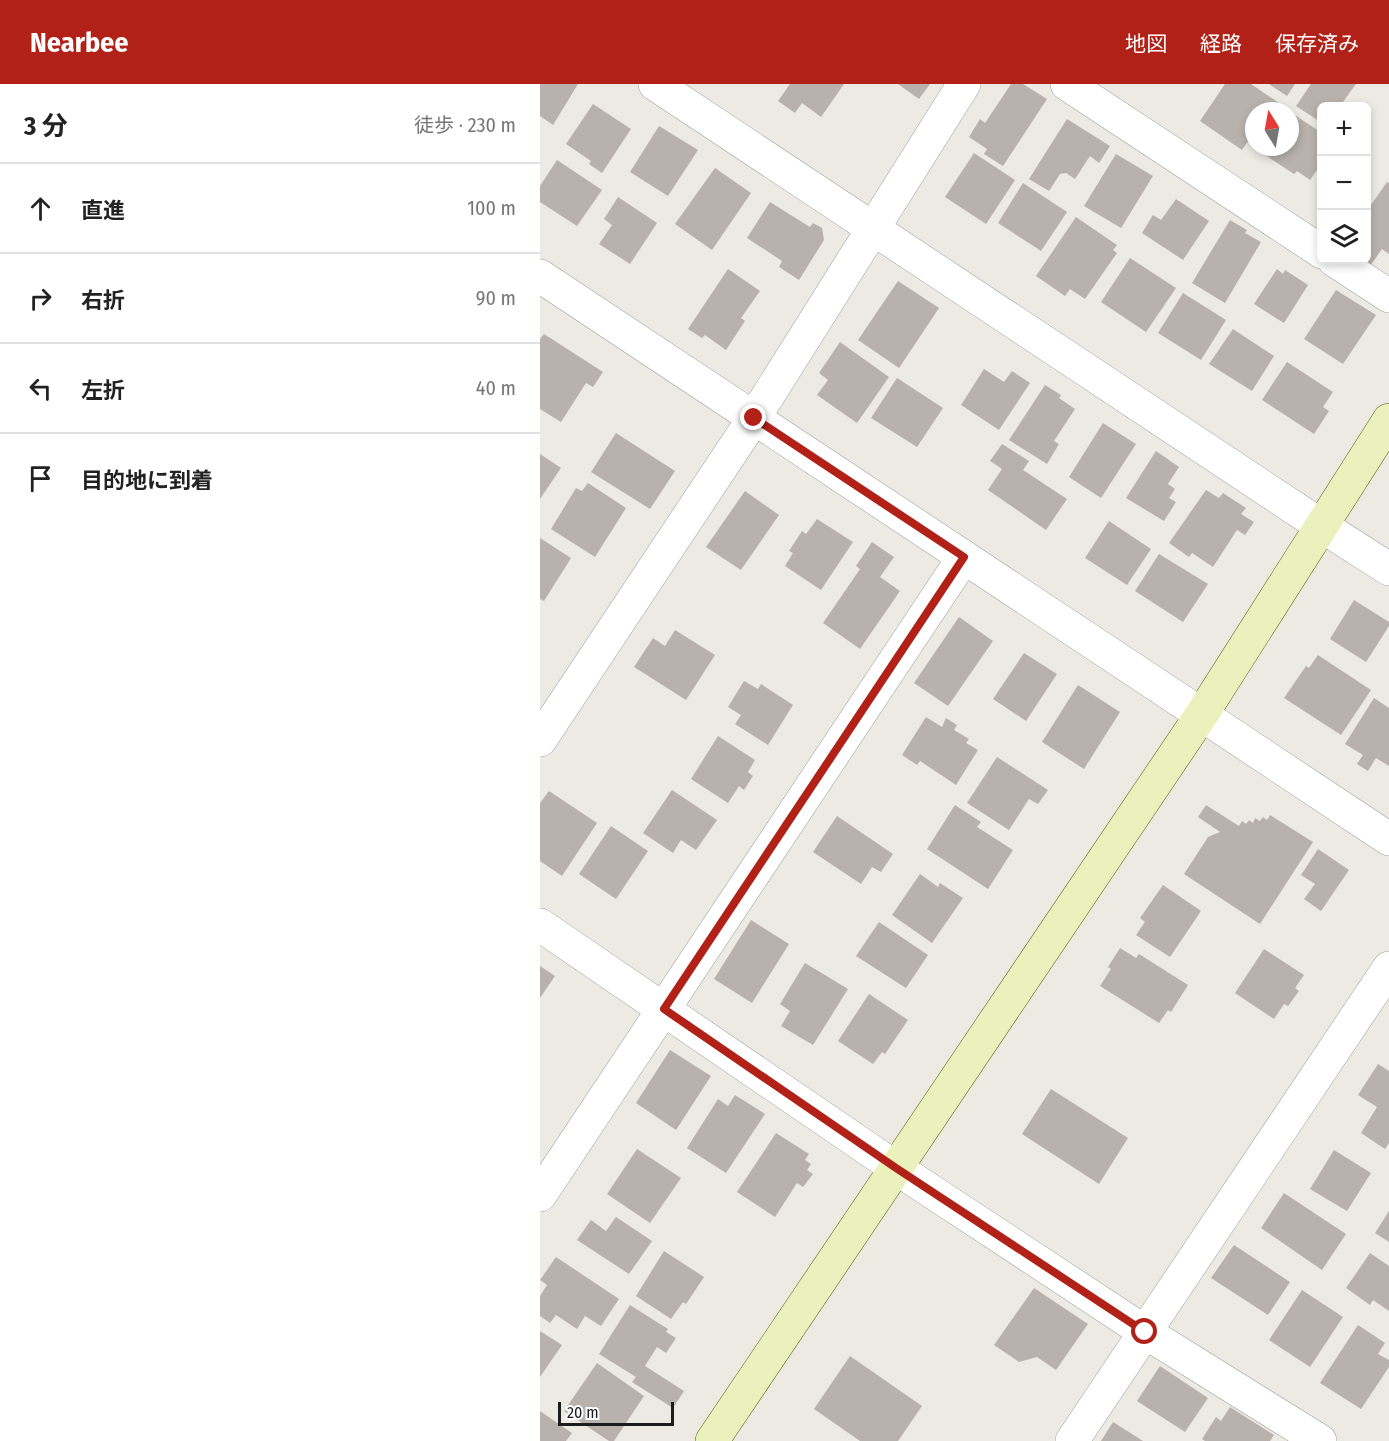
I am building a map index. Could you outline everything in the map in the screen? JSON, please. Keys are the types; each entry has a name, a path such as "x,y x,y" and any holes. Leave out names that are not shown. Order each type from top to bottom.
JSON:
{"street":[{"path":"655,84 1389,569"},
{"path":"540,740 754,418 964,84"},
{"path":"1067,84 1317,249"},
{"path":"1340,264 1389,296"},
{"path":"543,284 754,418 1389,838"},
{"path":"712,1441 1202,714 1320,525 1389,420"},
{"path":"540,1195 964,557"},
{"path":"540,925 896,1168 1145,1332 1320,1441"},
{"path":"1072,1441 1389,968"}],"building":[{"path":"540,84 578,84 553,125 540,116"},
{"path":"790,84 844,84 821,117 802,103 795,113 778,101"},
{"path":"898,84 930,84 919,99"},
{"path":"1011,84 1023,84 1047,99 1003,166 984,154 987,149 969,137 980,119 985,123"},
{"path":"1225,84 1251,84 1278,102 1245,102 1245,146 1242,150 1200,121"},
{"path":"1269,84 1295,84 1287,96"},
{"path":"1311,84 1356,84 1343,102 1317,102 1317,120 1299,108 1299,102"},
{"path":"593,104 631,129 602,173 589,164 591,161 566,144"},
{"path":"1299,118 1317,130 1317,170 1310,180 1297,171 1294,174 1267,156 1299,156"},
{"path":"1067,119 1110,146 1099,163 1090,156 1075,179 1066,173 1060,174 1049,191 1029,179"},
{"path":"659,126 698,150 668,196 630,172"},
{"path":"974,153 1015,180 986,224 945,197"},
{"path":"1116,154 1153,176 1121,228 1084,206"},
{"path":"557,160 602,190 577,226 540,202 540,186"},
{"path":"715,168 751,193 712,250 675,224"},
{"path":"1387,182 1389,183 1389,254 1382,249 1370,266 1367,264 1371,264 1371,205"},
{"path":"1023,183 1067,212 1041,251 998,223"},
{"path":"618,197 657,223 630,264 599,244 612,225 604,219"},
{"path":"1176,199 1209,221 1183,260 1142,233 1153,215 1161,220"},
{"path":"770,202 810,227 813,223 822,228 824,240 799,280 779,267 782,261 747,238"},
{"path":"1076,217 1117,245 1113,250 1117,253 1085,299 1070,289 1065,296 1036,276"},
{"path":"1230,220 1247,230 1245,233 1261,242 1225,303 1192,283"},
{"path":"1130,258 1176,288 1146,332 1101,302"},
{"path":"728,269 760,291 741,318 745,321 726,350 705,335 702,338 688,329"},
{"path":"1277,269 1283,274 1285,270 1308,285 1284,323 1254,304"},
{"path":"898,281 939,308 899,368 858,340"},
{"path":"1336,290 1376,315 1343,364 1304,339"},
{"path":"1183,293 1226,320 1201,360 1158,333"},
{"path":"1233,329 1274,356 1252,391 1209,364"},
{"path":"544,334 603,372 593,387 586,383 561,422 540,409 540,339"},
{"path":"840,342 889,377 857,423 817,395 828,380 819,373"},
{"path":"1287,362 1333,392 1323,407 1329,411 1314,434 1262,400"},
{"path":"984,369 1004,382 1012,371 1030,383 999,430 961,405"},
{"path":"897,378 943,408 917,447 871,418"},
{"path":"1045,385 1061,395 1059,398 1075,409 1054,441 1059,444 1047,464 1009,440"},
{"path":"1103,423 1136,444 1101,498 1069,477"},
{"path":"616,433 675,471 650,509 591,472"},
{"path":"1002,444 1029,461 1023,470 1067,499 1046,530 988,490 1002,469 990,461"},
{"path":"1156,451 1179,467 1168,484 1175,489 1169,498 1176,502 1164,521 1126,498"},
{"path":"540,454 561,468 540,499"},
{"path":"588,483 626,508 595,557 551,529 576,488 582,491"},
{"path":"1206,490 1219,498 1223,493 1246,508 1241,514 1254,522 1245,535 1237,530 1213,567 1192,553 1189,557 1169,543"},
{"path":"745,491 779,515 741,570 706,547"},
{"path":"817,519 853,542 821,590 785,566 793,553 789,551 802,531 806,534"},
{"path":"1109,521 1151,549 1127,585 1085,558"},
{"path":"540,538 571,558 544,601 540,599"},
{"path":"872,542 894,557 880,577 900,591 860,649 823,623 860,569 856,566"},
{"path":"1159,554 1208,584 1183,622 1135,591"},
{"path":"1354,600 1389,622 1389,626 1366,662 1330,639"},
{"path":"959,617 993,641 948,706 914,683"},
{"path":"675,630 715,655 686,700 634,667 653,638 665,646"},
{"path":"1024,653 1057,674 1026,721 993,699"},
{"path":"1318,655 1371,690 1341,735 1284,698 1306,666 1309,668"},
{"path":"744,681 758,689 761,684 793,705 768,745 735,724 741,715 728,707"},
{"path":"1078,685 1120,712 1084,769 1042,742"},
{"path":"1374,698 1389,708 1389,766 1376,758 1368,771 1357,764 1363,755 1345,744"},
{"path":"926,717 942,727 946,718 957,725 954,730 969,739 966,743 978,750 956,785 920,761 917,765 902,755"},
{"path":"718,736 755,760 748,772 753,776 744,790 739,786 728,803 691,779"},
{"path":"997,757 1048,790 1038,804 1029,799 1009,830 967,803"},
{"path":"672,790 717,820 696,850 681,840 673,853 643,833"},
{"path":"549,791 597,823 562,876 540,861 540,803"},
{"path":"955,805 981,822 977,827 1013,850 988,889 927,849"},
{"path":"1206,805 1239,826 1242,821 1246,824 1249,820 1253,823 1255,818 1260,821 1263,817 1267,820 1270,815 1313,842 1260,924 1184,874 1208,837 1220,832 1198,817"},
{"path":"837,816 893,854 881,872 872,867 861,884 813,852"},
{"path":"611,826 648,851 616,899 579,874"},
{"path":"1318,849 1349,870 1321,911 1304,899 1315,884 1301,875"},
{"path":"920,874 938,887 940,883 963,898 932,943 892,915"},
{"path":"1163,885 1201,911 1170,957 1136,935 1145,922 1140,918"},
{"path":"751,920 789,944 752,1003 714,979"},
{"path":"879,922 928,955 906,988 856,956"},
{"path":"1120,948 1136,958 1139,954 1188,985 1171,1012 1168,1010 1159,1023 1100,986 1111,969 1108,967"},
{"path":"1264,949 1304,975 1295,988 1299,991 1288,1006 1284,1004 1274,1019 1235,993"},
{"path":"805,963 848,989 813,1045 781,1026 790,1011 780,1004"},
{"path":"540,966 555,976 540,998"},
{"path":"869,994 908,1020 885,1054 882,1052 873,1064 838,1041"},
{"path":"670,1050 711,1076 676,1130 636,1103"},
{"path":"1378,1064 1389,1071 1389,1143 1385,1149 1361,1133 1377,1107 1358,1095"},
{"path":"1051,1089 1128,1138 1099,1184 1022,1134"},
{"path":"735,1095 765,1114 726,1173 687,1148 718,1099 728,1106"},
{"path":"776,1133 809,1154 805,1160 811,1164 807,1170 813,1174 803,1187 797,1183 775,1217 737,1192"},
{"path":"637,1149 681,1178 650,1223 607,1194"},
{"path":"1334,1150 1371,1173 1347,1211 1310,1189"},
{"path":"1284,1193 1346,1234 1322,1270 1261,1228"},
{"path":"1389,1211 1389,1242 1375,1233"},
{"path":"616,1217 652,1241 629,1274 577,1240 591,1220 606,1231"},
{"path":"1234,1245 1290,1282 1268,1315 1211,1278"},
{"path":"664,1251 704,1277 686,1304 683,1302 671,1319 636,1296"},
{"path":"1370,1253 1389,1266 1389,1311 1373,1300 1370,1305 1346,1288"},
{"path":"556,1257 619,1299 601,1326 585,1316 577,1329 556,1315 550,1323 540,1316 540,1296 547,1285 540,1280"},
{"path":"1034,1288 1088,1324 1056,1370 1037,1357 1019,1362 994,1345"},
{"path":"1302,1290 1343,1317 1310,1367 1269,1340"},
{"path":"630,1305 668,1329 666,1332 676,1338 666,1353 657,1347 645,1366 684,1391 673,1408 632,1382 636,1377 599,1354"},
{"path":"1358,1325 1385,1343 1378,1354 1389,1360 1389,1367 1361,1409 1320,1383"},
{"path":"540,1331 562,1345 540,1377"},
{"path":"850,1356 922,1406 898,1441 860,1441 814,1409"},
{"path":"597,1363 644,1396 614,1441 609,1441 564,1411"},
{"path":"1160,1366 1208,1398 1185,1432 1137,1401"},
{"path":"1230,1407 1274,1435 1270,1441 1205,1441 1202,1439 1216,1417 1221,1421"},
{"path":"540,1411 572,1433 566,1441 540,1441"},
{"path":"1113,1422 1143,1441 1101,1441"}],"route":[{"path":"754,418 964,557 664,1009 896,1168 1145,1332"}]}
